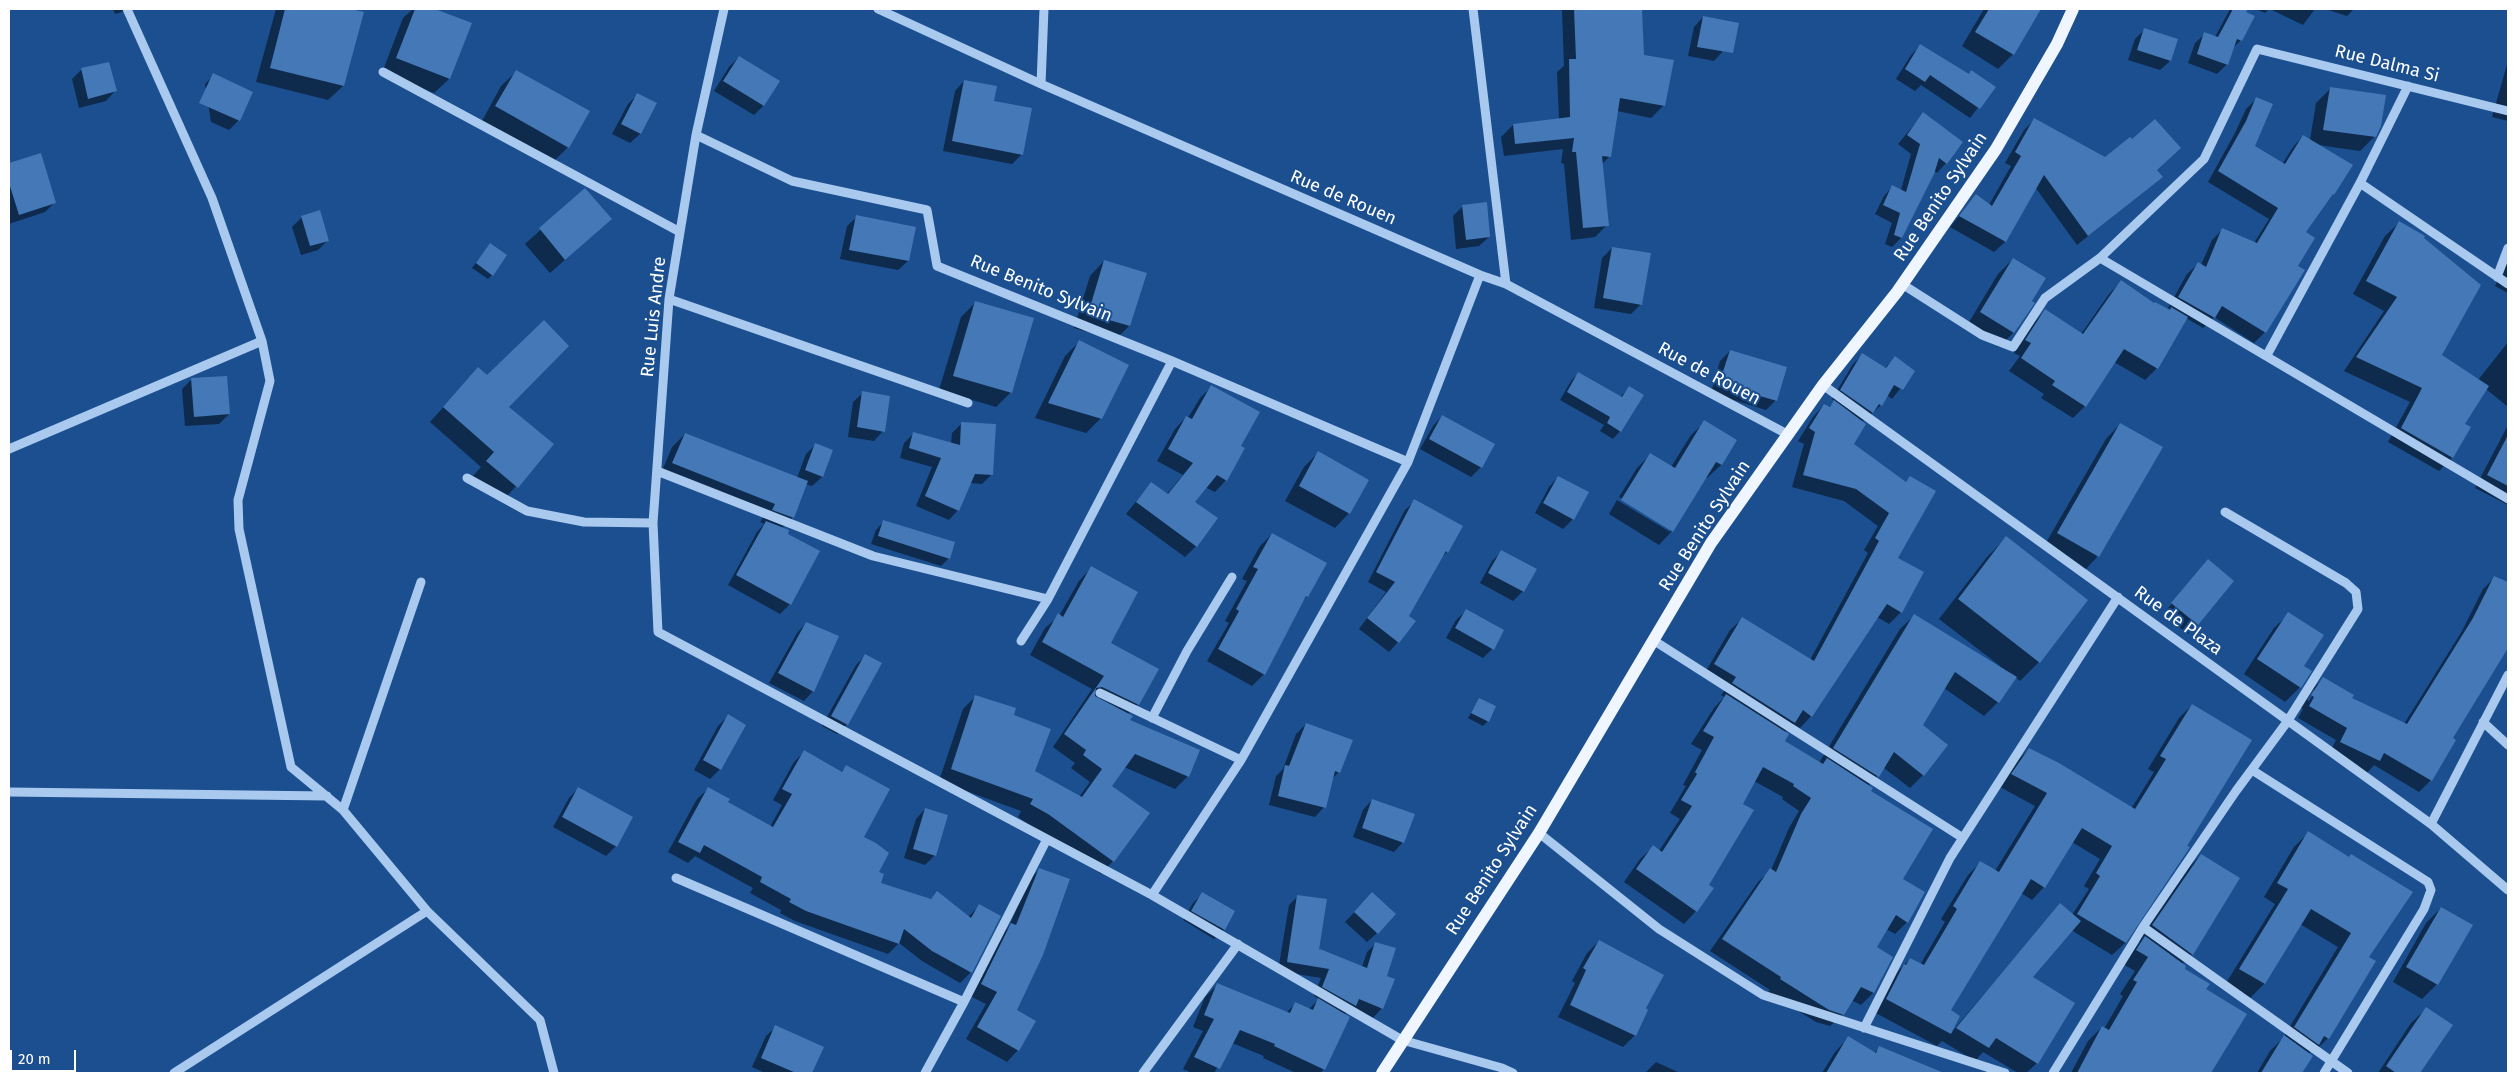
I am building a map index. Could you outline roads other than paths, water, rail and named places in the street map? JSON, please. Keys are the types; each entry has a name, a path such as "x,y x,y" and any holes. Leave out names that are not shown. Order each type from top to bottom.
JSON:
{"main road":[{"name":"Rue Benito Sylvain","path":"1382,1073 1539,833 1711,543 1823,385 1902,284 1996,149 2057,44 2072,9"}],"street":[{"path":"127,9 212,198 262,341 270,381 238,500 239,529 291,767 343,810 427,911 540,1020 554,1073"},
{"name":"Rue Luis Andre","path":"724,9 696,135 669,299 653,523 658,632 1047,839"},
{"name":"Rue de Rouen","path":"878,9 1041,84 1480,275 1506,284 1787,434"},
{"path":"1041,84 1044,9"},
{"path":"1474,9 1506,284"},
{"name":"Rue Dalma Si","path":"2100,258 2204,159 2258,49 2508,111"},
{"path":"383,72 680,232"},
{"path":"2267,355 2360,183 2408,86"},
{"name":"Rue Benito Sylvain","path":"696,135 792,180 927,210 937,266 1172,361 1408,462"},
{"path":"2360,183 2508,284"},
{"path":"2497,277 2508,248"},
{"path":"1902,284 1982,335 2014,346 2045,298 2100,258 2508,499"},
{"path":"1152,895 1241,760 1408,462 1480,275"},
{"path":"669,299 968,403"},
{"path":"9,448 262,341"},
{"path":"1021,640 1048,599 1172,361"},
{"name":"Rue de Plaza","path":"1823,385 2118,597 2287,722 2431,824 2508,890"},
{"path":"657,470 873,556 1048,599"},
{"path":"467,478 527,511 584,522 653,523"},
{"path":"2053,1073 2143,927 2287,722 2358,610 2356,592 2346,583 2225,512"},
{"path":"1152,718 1186,651 1232,577"},
{"path":"343,810 421,582"},
{"path":"1864,1028 1950,858 2118,597"},
{"path":"1654,640 1963,838"},
{"path":"2431,824 2508,675"},
{"path":"1100,693 1241,760"},
{"path":"2483,722 2508,745"},
{"path":"2252,770 2428,882 2431,890 2424,910 2324,1073"},
{"path":"9,792 327,796"},
{"path":"1539,833 1659,929 1763,995 2005,1073"},
{"path":"925,1073 964,1002 1047,839 1152,895 1402,1040 1502,1068 1513,1073"},
{"path":"676,878 964,1002"},
{"path":"174,1073 427,911"},
{"path":"2143,927 2348,1073"},
{"path":"1143,1073 1238,944"}]}
